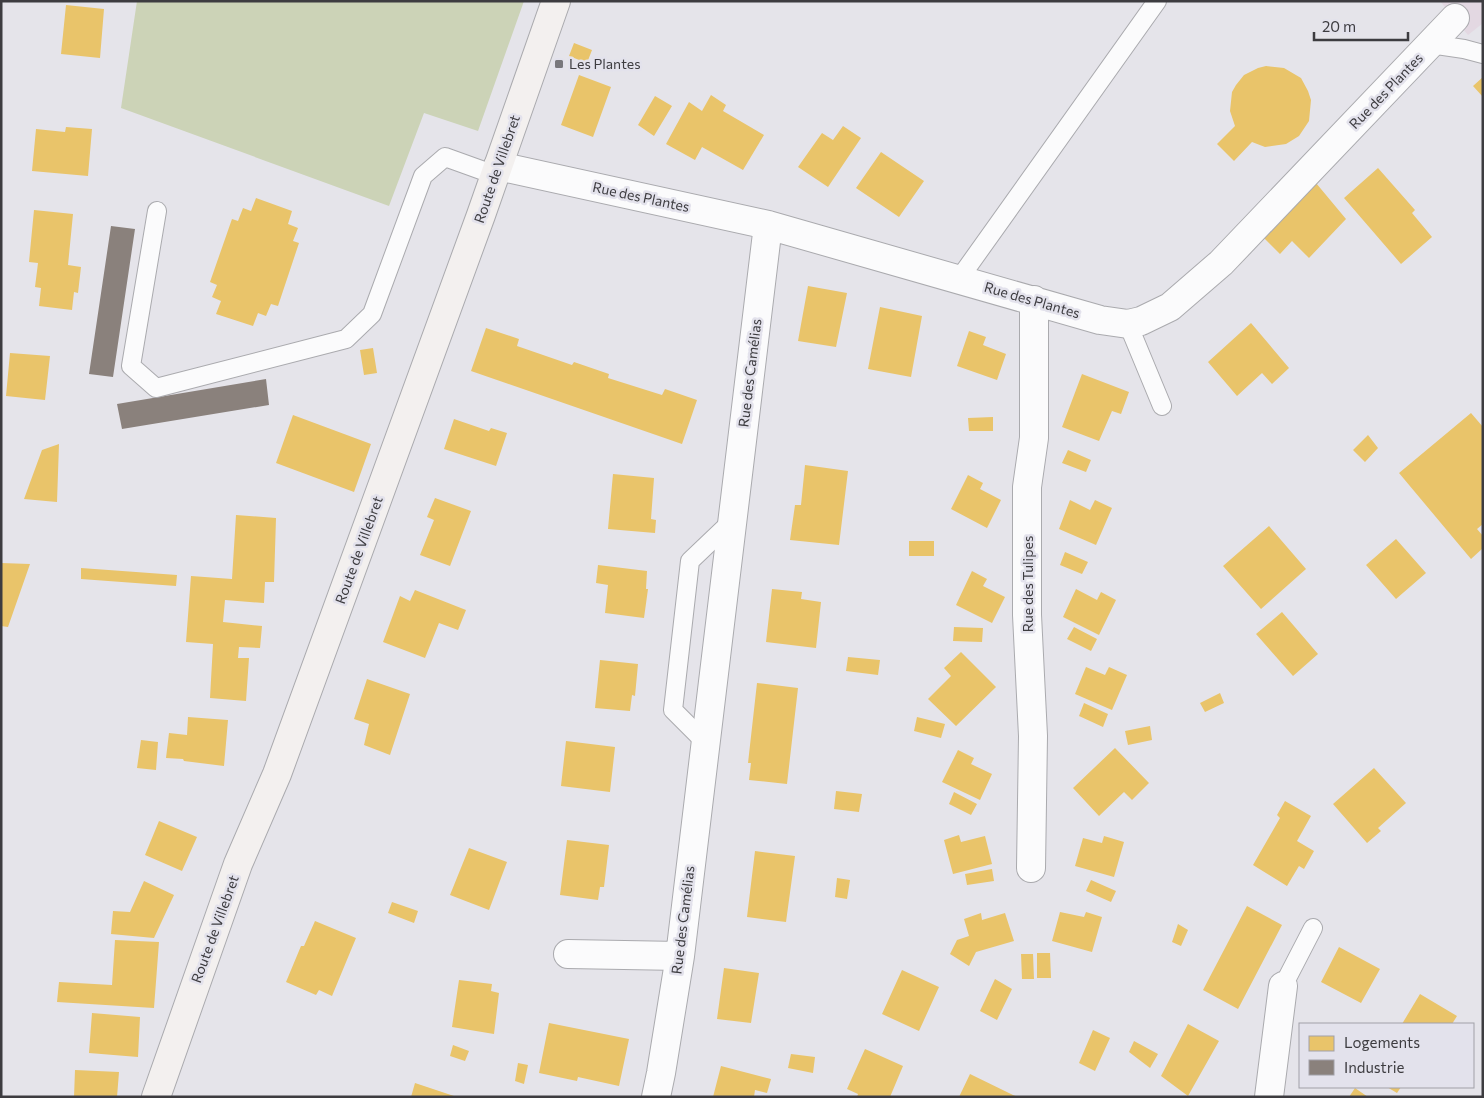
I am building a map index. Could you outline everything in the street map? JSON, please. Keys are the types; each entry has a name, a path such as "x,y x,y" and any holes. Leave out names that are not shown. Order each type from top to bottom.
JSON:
{"main road":[{"name":"Route de Villebret","path":"156,1097 238,864 277,774 497,170 556,1"}],"street":[{"name":"Rue des Plantes","path":"497,170 768,225 1100,320 1128,324 1141,321 1170,307 1221,262 1455,18"},
{"name":"Rue des Camélias","path":"656,1097 680,956 768,225"},
{"name":"Rue des Tulipes","path":"1031,868 1033,736 1027,615 1027,487 1034,438 1034,300"},
{"path":"568,954 680,956"},
{"path":"1269,1097 1282,986"}],"lane":[{"path":"959,279 1157,1"},
{"path":"1430,44 1483,54"},
{"path":"157,211 131,366 156,388 346,339 372,314 423,176 445,158 497,170"},
{"path":"1128,324 1162,406"},
{"path":"705,742 673,710 690,561 732,521"},
{"path":"1282,986 1313,928"}],"shaded area":[{"path":"1440,1 1483,1 1483,23 1468,35"}],"green space":[{"path":"137,1 524,1 478,131 424,113 389,206 121,108"}],"building: Logements":[{"path":"66,5 104,9 100,58 61,54"},
{"path":"574,43 592,50 587,63 569,56"},
{"path":"1266,66 1284,68 1301,78 1311,100 1309,121 1299,136 1286,144 1265,147 1252,142 1234,161 1217,144 1235,126 1230,111 1232,92 1244,75"},
{"path":"579,75 611,87 593,137 561,125"},
{"path":"1483,77 1483,97 1473,86"},
{"path":"711,95 726,105 723,111 764,135 743,170 702,147 695,160 666,144 689,102 702,111"},
{"path":"655,96 672,106 654,136 638,125"},
{"path":"843,126 861,138 828,187 798,167 822,133 833,140"},
{"path":"66,127 92,129 88,176 32,171 36,129 65,132"},
{"path":"881,152 924,181 899,217 856,188"},
{"path":"1378,168 1415,210 1412,213 1432,237 1401,264 1344,198"},
{"path":"1316,183 1346,219 1309,258 1292,241 1280,254 1263,237"},
{"path":"256,198 292,211 288,224 298,228 293,241 299,243 278,306 271,304 266,316 258,313 253,326 216,314 221,301 212,297 217,285 210,282 232,219 238,221 243,208 251,211"},
{"path":"34,210 73,214 68,265 81,267 78,293 74,292 72,310 39,306 41,288 35,287 38,263 29,262"},
{"path":"808,286 847,293 836,347 798,341"},
{"path":"880,307 922,316 911,377 868,369"},
{"path":"1251,323 1289,368 1272,384 1262,373 1237,396 1208,362"},
{"path":"486,328 519,339 517,346 572,365 574,362 609,374 608,378 662,395 665,389 697,400 682,444 471,371"},
{"path":"969,331 986,337 983,345 1006,354 997,380 957,366"},
{"path":"373,348 377,373 364,375 360,350"},
{"path":"10,353 50,356 45,400 6,396"},
{"path":"1082,374 1129,392 1121,414 1112,411 1099,441 1062,427"},
{"path":"1471,413 1483,427 1483,524 1477,529 1483,536 1483,548 1471,559 1399,473"},
{"path":"293,415 371,444 354,492 276,463"},
{"path":"993,417 993,431 969,431 968,418"},
{"path":"454,419 489,431 491,428 507,433 496,466 444,449"},
{"path":"1368,435 1378,448 1365,462 1353,450"},
{"path":"59,444 57,502 24,499 42,450"},
{"path":"1068,450 1091,460 1086,472 1062,463"},
{"path":"805,465 848,471 839,545 790,540 795,505 801,505"},
{"path":"613,474 654,478 651,519 656,520 655,533 608,529"},
{"path":"968,475 983,483 980,489 1001,500 987,528 951,509"},
{"path":"435,498 471,511 450,566 420,555 434,520 427,517"},
{"path":"1070,500 1090,510 1095,500 1112,508 1096,545 1059,529"},
{"path":"236,515 276,518 274,582 265,582 264,603 225,600 223,622 262,626 260,648 239,647 238,658 249,658 246,701 210,698 213,644 186,642 191,576 232,579"},
{"path":"1269,526 1306,569 1261,609 1223,566"},
{"path":"1396,539 1426,573 1396,599 1366,565"},
{"path":"909,541 934,541 934,556 909,556"},
{"path":"1065,552 1088,562 1082,574 1060,565"},
{"path":"1,563 30,564 8,627 1,626"},
{"path":"598,565 647,571 646,589 648,589 644,618 605,613 608,585 596,583"},
{"path":"81,568 177,575 176,586 81,579"},
{"path":"972,571 987,579 983,586 1005,597 992,623 956,605"},
{"path":"772,589 802,592 801,599 821,602 816,648 766,642"},
{"path":"1076,589 1097,600 1101,592 1116,600 1099,635 1063,617"},
{"path":"415,590 466,610 458,630 439,623 425,658 383,642 400,596 410,601"},
{"path":"1282,612 1318,654 1293,676 1256,634"},
{"path":"954,627 983,628 982,642 953,641"},
{"path":"1074,627 1097,639 1091,651 1067,639"},
{"path":"961,652 996,687 956,726 928,699 951,676 944,668"},
{"path":"848,657 880,660 878,675 846,671"},
{"path":"600,660 638,664 635,696 632,695 630,711 595,708"},
{"path":"1086,667 1105,675 1109,667 1127,675 1112,710 1075,694"},
{"path":"367,679 410,694 390,755 364,745 369,724 354,719"},
{"path":"757,683 798,688 787,784 749,780 751,763 748,763"},
{"path":"1220,693 1224,703 1205,712 1200,703"},
{"path":"1084,703 1108,714 1103,727 1079,716"},
{"path":"188,717 228,720 224,766 166,758 169,733 187,735"},
{"path":"917,717 945,724 941,738 914,731"},
{"path":"1150,726 1152,740 1128,745 1125,731"},
{"path":"141,740 158,742 156,770 137,768"},
{"path":"566,741 615,747 610,792 561,786"},
{"path":"1115,748 1149,783 1132,800 1124,792 1099,816 1073,788"},
{"path":"958,750 974,758 971,764 992,774 980,800 942,782"},
{"path":"1374,768 1406,803 1378,828 1381,831 1367,843 1333,804"},
{"path":"836,791 862,794 859,812 834,809"},
{"path":"954,792 977,804 971,815 949,804"},
{"path":"1285,801 1311,816 1297,841 1314,851 1304,869 1299,866 1287,886 1253,865 1280,818 1277,815"},
{"path":"159,821 197,837 182,871 145,855"},
{"path":"959,835 961,842 985,836 992,864 953,874 944,840"},
{"path":"1104,836 1124,842 1114,877 1075,866 1083,838 1102,843"},
{"path":"567,840 609,845 604,887 600,887 598,900 560,895"},
{"path":"469,848 507,862 489,910 450,895"},
{"path":"755,851 795,856 786,922 747,917"},
{"path":"992,869 994,881 967,885 965,874"},
{"path":"837,878 850,880 847,899 835,897"},
{"path":"1091,880 1116,891 1111,902 1086,891"},
{"path":"144,881 174,895 154,938 111,934 113,911 130,912"},
{"path":"392,902 418,911 414,923 388,913"},
{"path":"1247,906 1282,925 1238,1009 1203,990"},
{"path":"1060,912 1084,917 1086,912 1102,917 1092,952 1052,941"},
{"path":"981,913 982,920 1005,913 1014,941 976,952 969,966 950,954 957,940 969,936 964,919"},
{"path":"315,921 356,938 332,996 319,990 316,995 286,982 301,946 304,946"},
{"path":"1178,924 1188,930 1181,946 1172,942"},
{"path":"115,940 159,942 154,1008 57,1002 59,982 112,985"},
{"path":"1339,947 1380,969 1361,1003 1321,982"},
{"path":"1037,953 1050,953 1051,978 1037,978"},
{"path":"1021,954 1033,954 1034,979 1022,979"},
{"path":"724,968 759,973 751,1023 717,1019"},
{"path":"902,970 939,987 919,1031 882,1014"},
{"path":"995,979 1012,989 997,1020 980,1011"},
{"path":"459,980 492,984 491,991 499,993 494,1034 452,1027"},
{"path":"1420,994 1457,1016 1453,1023 1403,1023"},
{"path":"92,1013 140,1017 138,1057 89,1053"},
{"path":"549,1023 629,1039 619,1086 578,1077 577,1081 539,1073"},
{"path":"1188,1024 1219,1041 1188,1096 1161,1076"},
{"path":"1093,1030 1110,1038 1095,1071 1079,1063"},
{"path":"1134,1041 1158,1054 1150,1068 1129,1052"},
{"path":"453,1045 469,1051 465,1061 450,1056"},
{"path":"865,1049 903,1066 890,1097 857,1097 858,1094 847,1089"},
{"path":"791,1054 815,1057 813,1073 788,1068"},
{"path":"518,1063 528,1065 524,1084 515,1081"},
{"path":"721,1066 771,1079 767,1093 755,1090 754,1097 713,1097"},
{"path":"75,1070 119,1072 117,1097 74,1097"},
{"path":"970,1074 1013,1095 1018,1097 959,1097"},
{"path":"415,1083 454,1096 454,1097 411,1097"},
{"path":"1355,1088 1368,1097 1349,1097"},
{"path":"1389,1088 1400,1088 1397,1093"}],"building: Industrie":[{"path":"111,226 135,229 113,377 89,374"},
{"path":"266,379 269,405 122,429 117,404"}],"place":[{"name":"Les Plantes","path":"559,64"}]}
